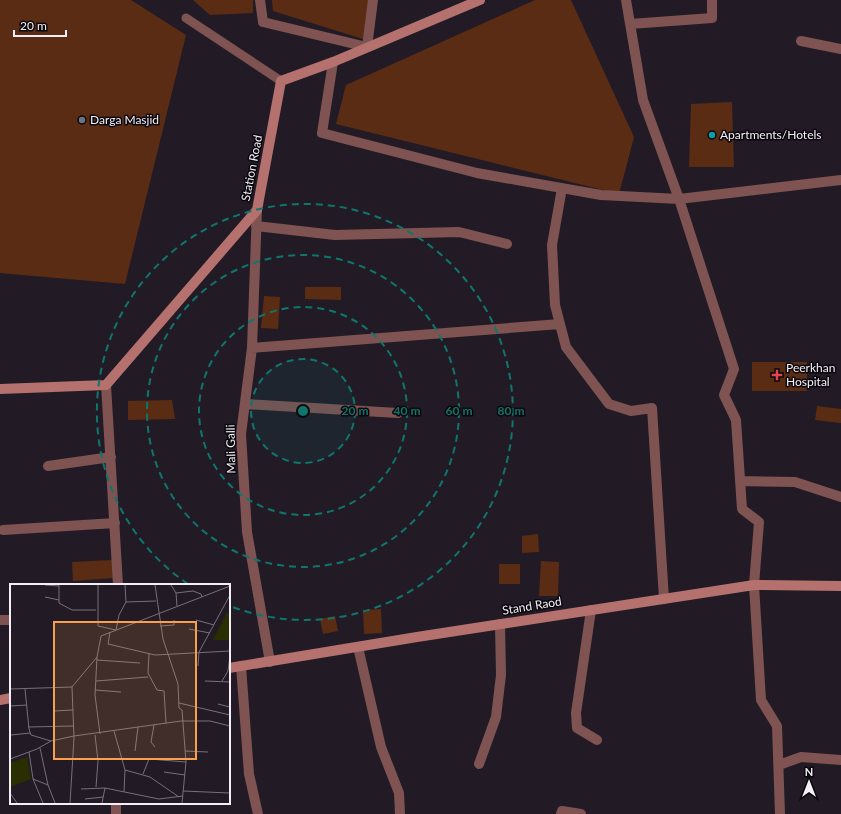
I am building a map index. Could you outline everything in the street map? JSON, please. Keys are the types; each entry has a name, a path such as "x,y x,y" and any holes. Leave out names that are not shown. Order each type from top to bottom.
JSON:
{"main road":[{"path":"282,82 480,0"},
{"name":"Station Road","path":"106,386 257,210 282,82"},
{"path":"0,390 106,386"},
{"name":"Stand Raod","path":"230,668 754,585 841,586"},
{"path":"0,700 10,698"}],"street":[{"path":"260,0 263,22 367,47 373,0"},
{"path":"626,0 643,100 679,199 734,369 724,395 736,420 742,509 759,522 754,585 760,700 777,726 780,814"},
{"path":"630,24 712,18 712,0"},
{"path":"801,41 841,49"},
{"path":"333,62 322,133 477,173 601,195 679,199 841,180"},
{"path":"562,188 552,245 555,305 566,347 609,404 631,411 652,408 664,599"},
{"name":"Mali Galli","path":"257,210 252,348 242,434 247,532 270,662"},
{"path":"256,226 335,235 459,232 507,244"},
{"path":"252,348 560,324"},
{"path":"106,386 118,584"},
{"path":"245,404 398,413"},
{"path":"48,466 111,457"},
{"path":"740,481 796,482 841,497"},
{"path":"3,530 115,523"},
{"path":"591,610 576,713 577,728 597,740"},
{"path":"479,764 496,717 501,675 500,624"},
{"path":"358,647 380,746 399,793 400,814"},
{"path":"241,666 249,774 258,814"},
{"path":"778,765 801,757 841,760"},
{"path":"561,814 562,811 581,814"}],"lane":[{"path":"186,18 282,82"}],"building":[{"name":"Darga Masjid","path":"0,0 131,0 186,35 125,284 0,273"},
{"path":"193,0 253,0 253,13 210,15"},
{"path":"272,0 376,0 363,39 273,11"},
{"path":"535,0 571,0 634,137 619,194 336,124 346,85"},
{"name":"Apartments/Hotels","path":"732,102 734,167 689,167 691,104"},
{"path":"305,287 341,287 341,300 305,299"},
{"path":"264,296 280,297 278,329 261,328"},
{"path":"752,362 807,362 807,391 752,391"},
{"path":"172,400 175,419 128,420 128,401"},
{"path":"817,406 841,409 841,423 815,420"},
{"path":"538,534 539,552 522,553 522,536"},
{"path":"112,560 114,578 73,581 72,562"},
{"path":"541,561 559,562 558,596 539,596"},
{"path":"499,564 520,564 520,584 499,584"},
{"path":"381,609 382,633 364,634 363,610"},
{"path":"335,616 338,631 323,634 320,619"}],"place":[{"name":"Darga Masjid","path":"82,120"},
{"name":"Apartments/Hotels","path":"712,135"},
{"name":"Peerkhan Hospital","path":"777,375"}]}
